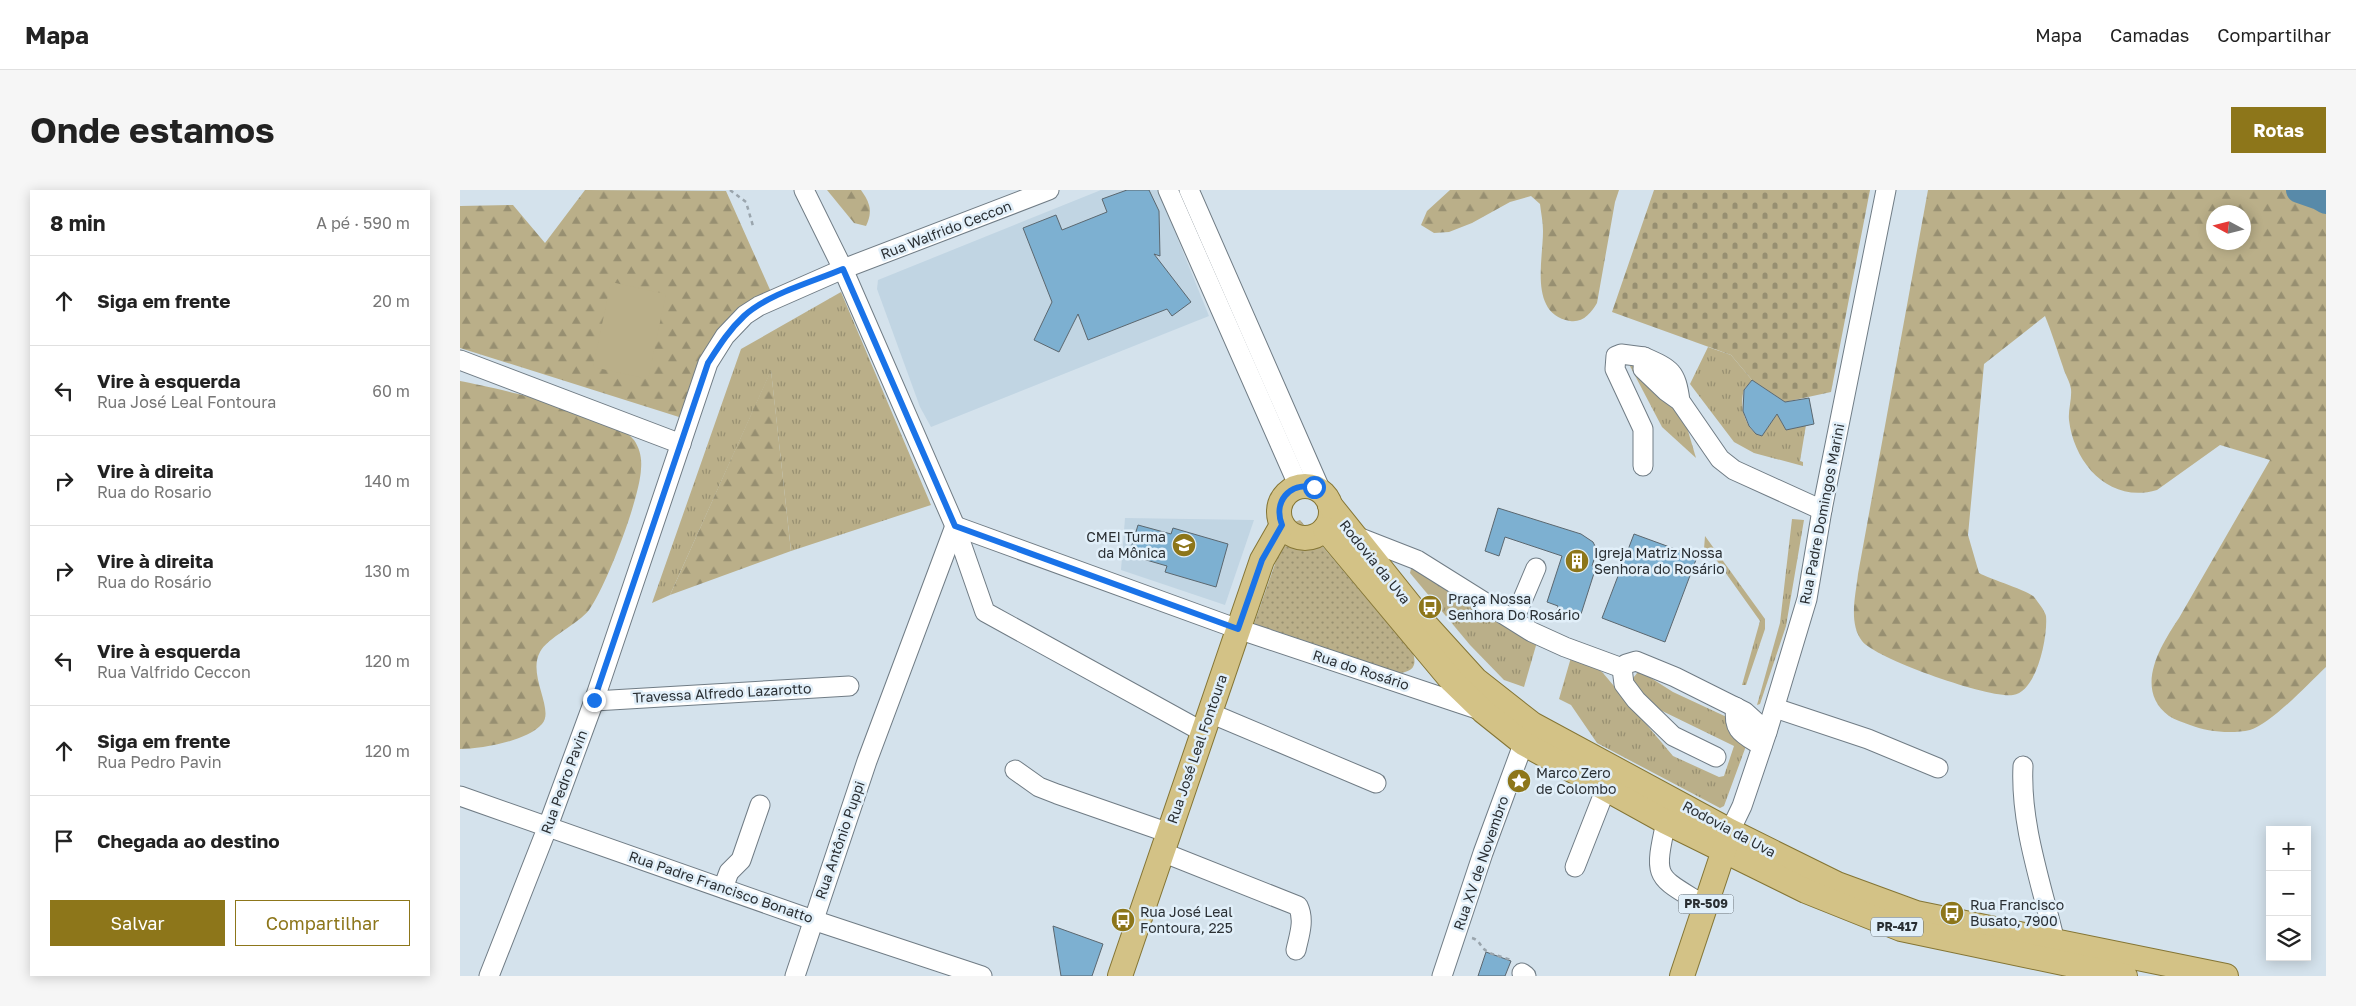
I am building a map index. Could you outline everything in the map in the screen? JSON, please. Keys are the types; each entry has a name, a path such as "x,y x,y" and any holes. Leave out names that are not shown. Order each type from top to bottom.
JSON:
{"main road":[{"path":"1317,494 1329,522 1325,529 1319,534 1303,538 1288,532 1282,525 1279,509 1285,495 1317,494"},
{"name":"Rodovia da Uva","path":"1317,494 1426,625 1528,733 1606,788 1666,822 1727,841 1876,900 1916,913 2055,942 2083,964 2226,976"},
{"name":"Rua José Leal Fontoura","path":"1120,976 1262,560 1282,525"},
{"name":"Rodovia da Uva","path":"1325,529 1429,656 1484,711 1727,841 1806,891 1901,929 2083,964 2125,976"},
{"name":"PR-509","path":"1682,976 1727,841"}],"street":[{"path":"804,190 843,269 955,526 985,612 1206,722 1376,783"},
{"name":"Rua Walfrido Ceccon","path":"681,444 708,363 725,336 745,315 759,306 843,269 1049,190"},
{"name":"Rodovia da Uva","path":"1168,190 1317,494"},
{"name":"Rodovia da Uva","path":"1189,190 1317,494"},
{"name":"Rua Padre Domingos Marini","path":"1727,841 1742,806 1765,739 1807,599 1822,510 1886,190"},
{"path":"1643,466 1643,429 1615,369 1616,356 1621,354 1644,357 1672,373 1677,380 1680,401 1720,460 1734,470 1822,510"},
{"path":"460,360 681,444"},
{"name":"Rua Pedro Pavin","path":"489,976 548,826 594,700 681,444"},
{"name":"Rua do Rosário","path":"955,526 1238,629 1484,711"},
{"name":"Rua Antônio Puppi","path":"795,976 867,761 955,526"},
{"path":"1353,536 1417,560 1532,632 1565,647 1622,668"},
{"path":"1514,620 1536,568"},
{"path":"1622,668 1626,664 1636,662 1717,696 1736,706 1734,719 1742,733 1765,739"},
{"path":"1622,668 1624,684 1636,700 1672,736 1716,757"},
{"name":"Travessa Alfredo Lazarotto","path":"594,700 849,686"},
{"path":"1775,708 1868,739 1938,768"},
{"name":"Rua XV de Novembro","path":"1442,976 1528,733"},
{"path":"2022,766 2022,791 2025,815 2055,942"},
{"path":"1015,770 1039,787 1166,843 1298,906 1302,913 1302,922 1296,950"},
{"path":"1575,867 1606,788"},
{"name":"Rua Padre Francisco Bonatto","path":"460,796 813,920 982,976"},
{"path":"723,888 729,872 741,860 760,805"},
{"path":"1666,822 1660,851 1659,869 1664,880 1705,906"}],"path":[{"path":"730,190 746,202 753,226"},
{"path":"1457,932 1478,940 1483,948 1520,970"}],"shaded area":[{"path":"1101,190 1158,190 1209,316 931,427 920,407 877,289 878,280"},
{"name":"CMEI Turma da Mônica","path":"1125,518 1254,520 1225,605 1121,570"}],"green space":[{"path":"585,190 726,191 771,292 747,302 712,339 679,417 460,348 460,206 513,205 545,243"},
{"path":"827,190 861,190 870,207 866,226 854,223"},
{"path":"1450,190 1619,190 1615,202 1597,303 1589,314 1583,319 1570,321 1557,316 1548,308 1543,297 1541,271 1543,231 1540,204 1531,196 1510,202 1472,223 1449,232 1434,233 1421,225 1427,211"},
{"path":"1654,190 1870,190 1831,392 1785,402 1752,380 1731,355 1612,312"},
{"path":"1928,190 2326,190 2326,667 2279,712 2250,730 2228,732 2204,729 2169,716 2158,705 2153,693 2152,680 2158,654 2270,460 2220,445 2157,490 2140,493 2124,491 2110,486 2097,477 2087,465 2078,451 2072,436 2069,420 2071,389 2045,316 1984,364 1968,535 1979,573 2031,594 2046,616 2043,649 2035,674 2029,684 2021,692 2013,695 2000,695 1934,676 1888,658 1862,641 1855,626 1854,608 1858,574"},
{"path":"611,282 666,294 648,379 593,367"},
{"path":"841,292 931,505 791,551 771,371 670,595 652,603 741,349"},
{"path":"1708,347 1731,355 1752,380 1744,390 1742,403 1745,417 1751,429 1756,433 1762,436 1777,414 1786,430 1806,425 1800,461 1803,462 1803,466 1754,453 1734,442 1690,384"},
{"path":"1632,362 1673,405 1686,424 1696,458 1662,427 1630,366"},
{"path":"771,370 791,551 670,595"},
{"path":"460,381 553,403 604,421 623,431 634,440 641,457 641,465 639,482 629,520 613,563 596,599 584,615 549,642 540,652 537,661 537,671 545,710 545,718 542,724 526,735 504,743 460,749"},
{"path":"1792,519 1804,520 1786,626 1760,704 1757,705 1780,623"},
{"path":"1300,520 1413,653 1414,665 1411,669 1400,673 1254,624 1289,524"},
{"path":"1705,536 1765,619 1765,629 1746,685 1742,685 1760,621 1710,551 1704,549"},
{"path":"1412,564 1537,642 1524,687 1504,680 1470,645 1410,573"},
{"path":"1572,654 1594,665 1603,673 1673,756 1719,777 1724,776 1734,746 1654,707 1633,682 1633,678 1638,672 1643,673 1673,692 1731,719 1746,746 1724,806 1720,808 1597,743 1571,705 1559,699"}],"building":[{"path":"1127,190 1149,190 1159,211 1160,256 1154,254 1191,302 1172,316 1167,309 1088,340 1078,314 1059,352 1034,340 1052,302 1023,228 1056,215 1062,230 1107,212 1102,199"},
{"path":"1752,380 1785,402 1809,398 1814,424 1786,430 1777,414 1762,436 1756,434 1749,426 1743,411 1744,390"},
{"name":"Igreja Matriz Nossa Senhora do Rosário","path":"1498,508 1581,534 1593,542 1597,550 1592,566 1596,567 1581,614 1569,610 1567,619 1555,616 1558,606 1547,602 1562,556 1505,537 1499,556 1485,551"},
{"path":"1138,525 1171,534 1173,528 1228,544 1216,587 1165,572 1167,566 1129,555"},
{"path":"1634,534 1697,557 1665,642 1602,618"},
{"path":"1053,926 1103,944 1092,976 1061,976"},
{"path":"1486,952 1511,961 1505,976 1478,976"}],"waterway":[{"path":"2299,190 2326,201"}],"place":[{"name":"CMEI Turma da Mônica","path":"1184,545"},
{"name":"Igreja Matriz Nossa Senhora do Rosário","path":"1577,561"},
{"name":"Praça Nossa Senhora Do Rosário","path":"1430,607"},
{"name":"Marco Zero de Colombo","path":"1519,781"},
{"name":"Rua Francisco Busato, 7900","path":"1952,913"},
{"name":"Rua José Leal Fontoura, 225","path":"1123,920"}],"route":[{"path":"594,700 708,363 725,336 745,315 788,292 843,269 955,526 1238,629 1262,560 1282,525 1279,518 1281,502 1285,495 1299,486 1314,487"}]}
